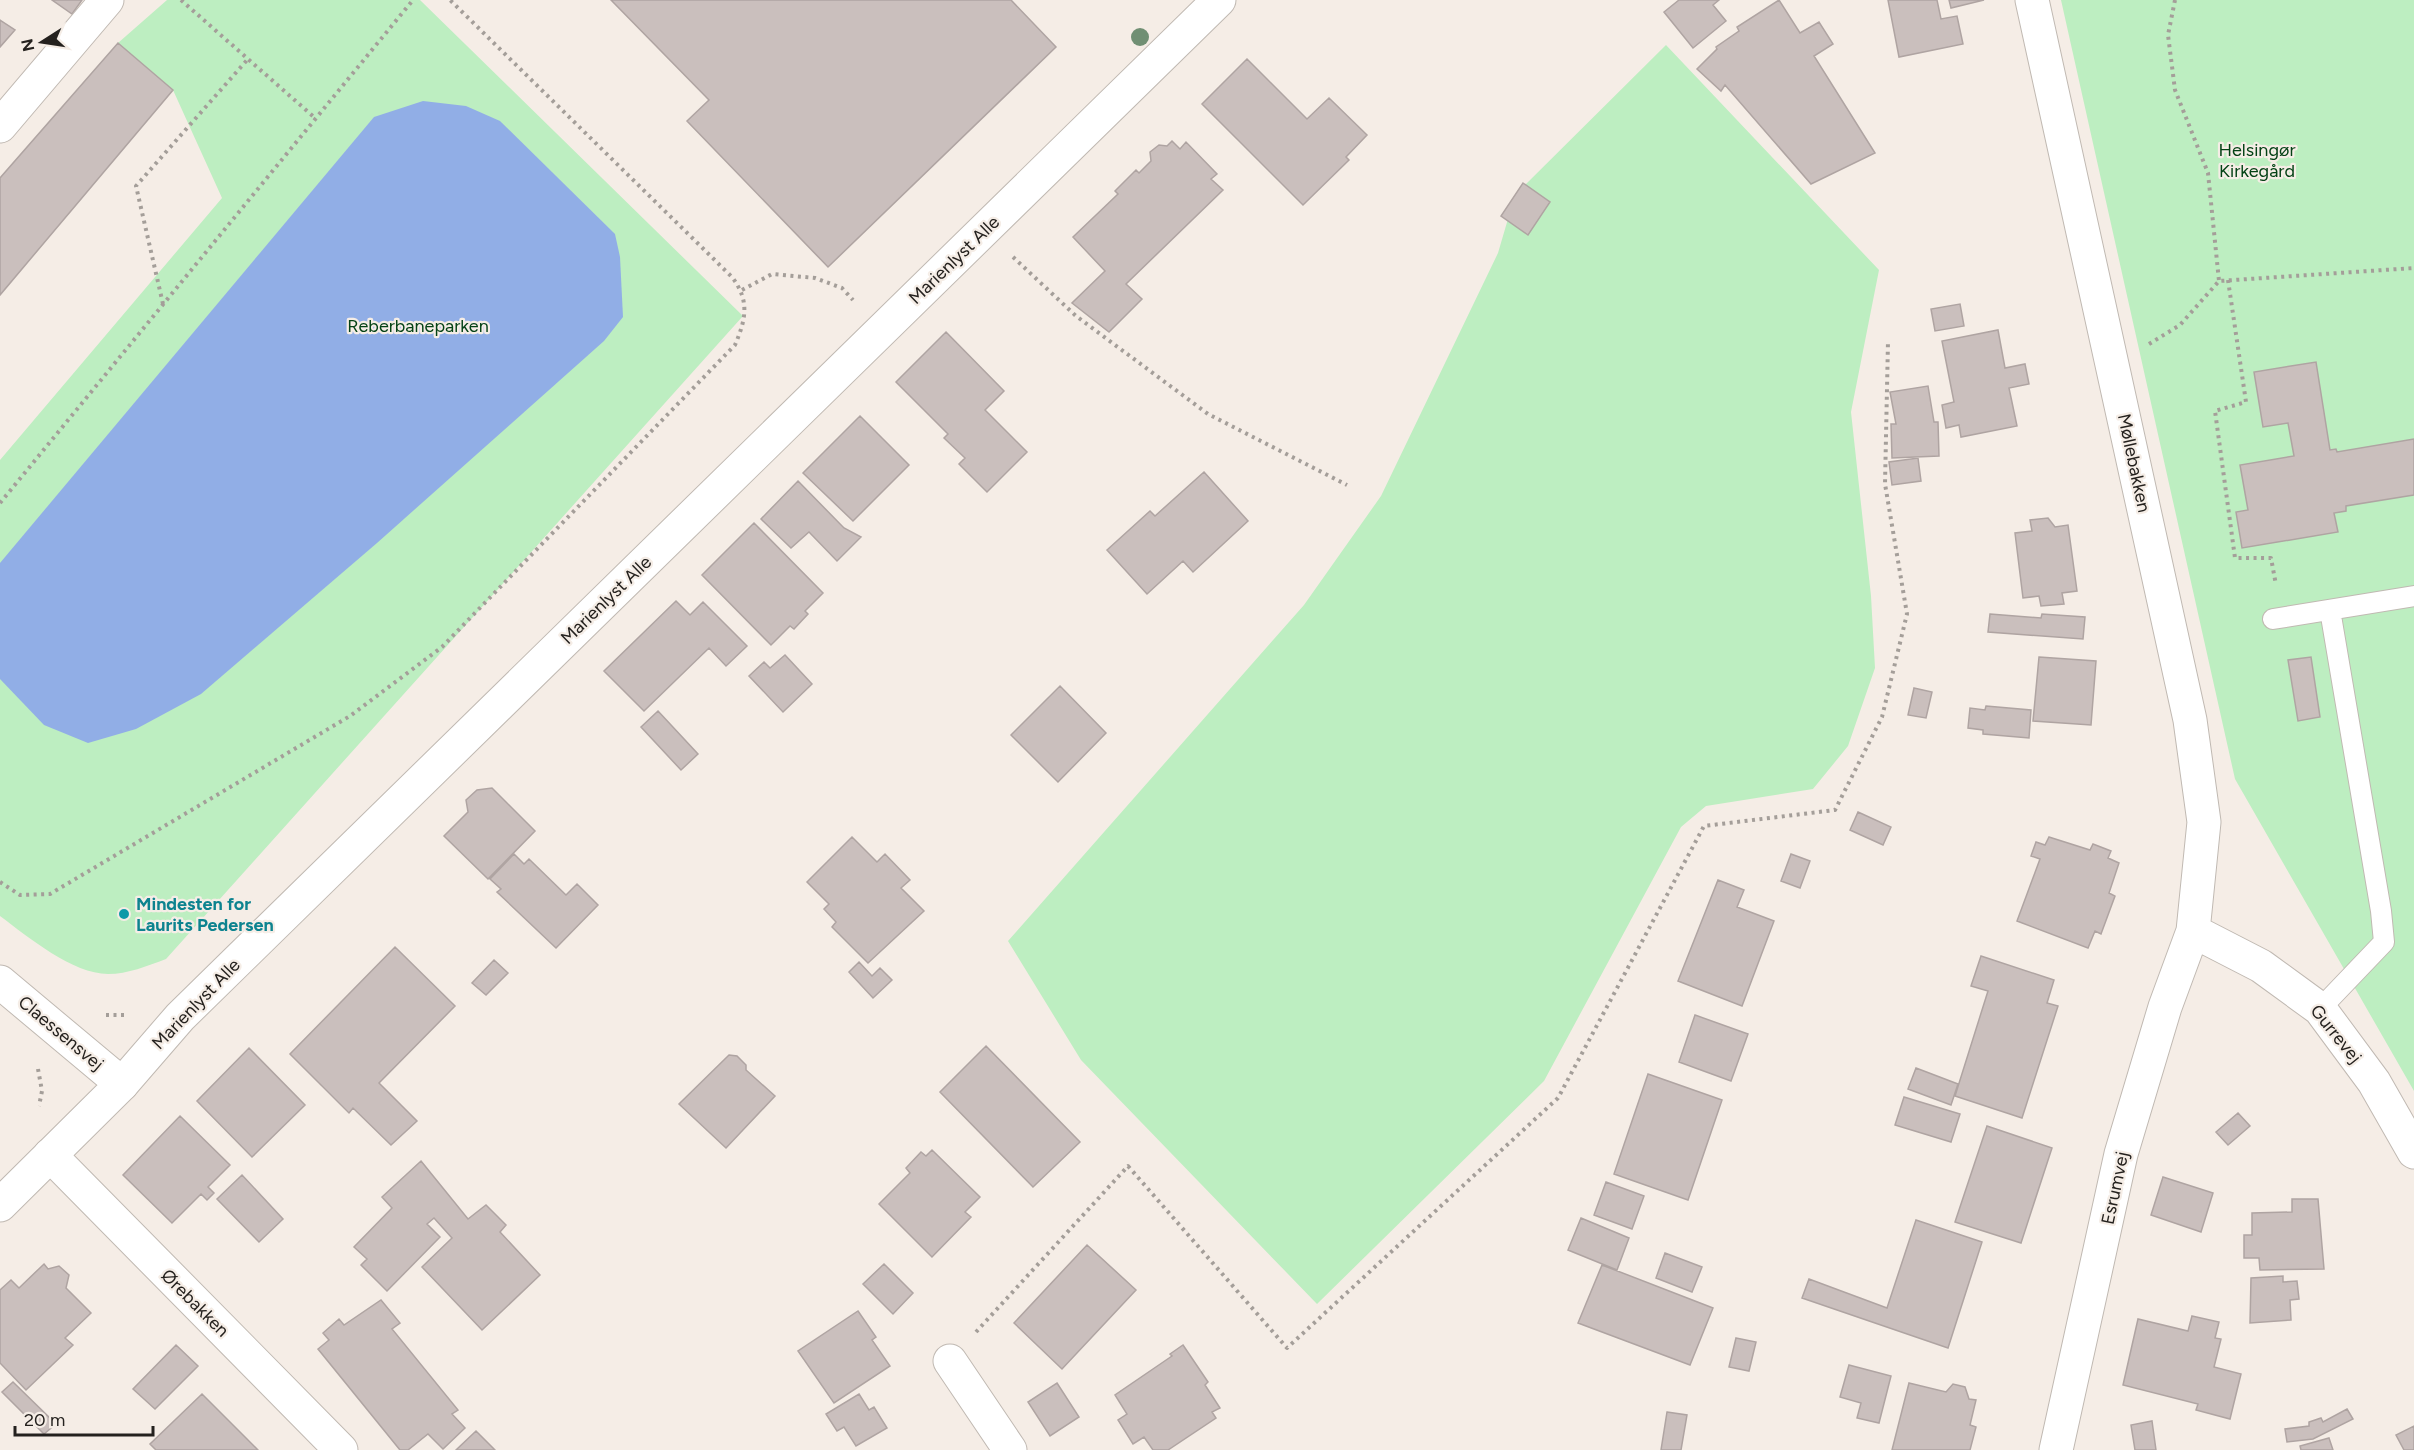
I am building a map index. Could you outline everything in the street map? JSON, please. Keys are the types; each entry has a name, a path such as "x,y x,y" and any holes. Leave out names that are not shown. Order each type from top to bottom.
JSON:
{"street":[{"path":"0,126 107,0"},
{"name":"Marienlyst Alle","path":"0,1205 122,1084 180,1017 1219,0"},
{"name":"Møllebakken","path":"2032,0 2190,720 2204,822 2193,931"},
{"name":"Gurrevej","path":"2193,931 2261,966 2320,1009 2374,1082 2414,1152"},
{"name":"Esrumvej","path":"2056,1450 2121,1154 2165,1007 2193,931"},
{"name":"Claessensvej","path":"0,982 122,1084"},
{"name":"Ørebakken","path":"50,1155 341,1450"},
{"path":"950,1361 1010,1450"}],"lane":[{"path":"2278,619 2414,596"},
{"path":"2320,1009 2384,942 2381,911 2330,610"}],"path":[{"path":"181,0 315,118"},
{"path":"0,503 413,0"},
{"path":"0,882 20,895 50,894 350,716 442,647 735,345 745,320 742,291 732,277 450,0"},
{"path":"2175,0 2168,34 2175,90 2208,173 2219,281"},
{"path":"163,304 136,186 248,59"},
{"path":"984,231 1076,316 1208,414 1347,485"},
{"path":"2110,353 2146,345 2180,325 2219,281 2414,268"},
{"path":"742,291 772,274 815,278 842,288"},
{"path":"2228,280 2246,402 2215,411 2235,558 2271,558 2278,619"},
{"path":"950,1361 1128,1166 1287,1348 1558,1098 1704,826 1835,810 1882,717 1907,614 1885,484 1888,342"},
{"path":"96,1012 119,1016 135,1011"},
{"path":"35,1063 42,1091 37,1111"}],"green space":[{"name":"Reberbaneparken","path":"167,0 420,0 743,316 166,959 130,971 108,974 80,968 51,953 0,916 0,460 222,198 173,90 118,43"},
{"name":"Helsingør Kirkegård","path":"2061,0 2414,0 2414,1091 2235,779"},
{"path":"1666,45 1879,270 1851,412 1871,596 1875,668 1848,746 1813,789 1706,806 1681,827 1544,1081 1317,1304 1081,1060 1008,941 1304,605 1381,496 1498,253 1515,195"}],"water":[{"path":"423,101 466,106 500,121 615,234 620,257 623,317 604,341 377,543 201,694 136,729 88,743 44,725 0,679 0,563 374,117"}],"building":[{"path":"52,0 82,0 72,14"},
{"path":"611,0 1011,0 1056,47 828,267 687,121 709,100"},
{"path":"1679,0 1719,0 1713,5 1726,21 1693,48 1664,12"},
{"path":"1779,0 1800,33 1819,22 1833,44 1814,56 1875,153 1811,184 1725,85 1721,91 1697,69 1717,49 1716,47 1739,31 1737,27"},
{"path":"1888,0 1937,0 1941,19 1957,16 1963,44 1899,57"},
{"path":"1949,0 1984,0 1951,8"},
{"path":"0,20 15,30 0,47"},
{"path":"118,43 173,90 0,295 0,178"},
{"path":"1247,59 1307,119 1329,98 1367,135 1346,157 1349,160 1303,205 1202,104"},
{"path":"1172,141 1180,149 1186,142 1217,174 1211,179 1223,190 1126,284 1142,299 1109,332 1072,303 1105,271 1073,237 1118,194 1115,191 1136,170 1139,173 1151,161 1150,152 1159,145 1167,146"},
{"path":"1523,183 1550,202 1528,235 1501,216"},
{"path":"1960,304 1964,326 1935,331 1931,309"},
{"path":"1998,330 2005,368 2025,364 2029,384 2009,388 2017,426 1961,437 1959,425 1946,428 1942,405 1954,402 1942,341"},
{"path":"946,332 1004,391 985,410 1027,452 987,492 959,464 965,458 944,438 948,434 896,382"},
{"path":"2316,362 2330,450 2336,449 2337,452 2414,439 2414,495 2346,506 2346,511 2334,513 2338,532 2242,548 2236,512 2248,510 2240,465 2294,456 2288,423 2263,427 2254,372"},
{"path":"1928,386 1934,422 1938,422 1939,456 1892,458 1891,424 1896,424 1890,392"},
{"path":"860,416 909,465 853,521 803,473"},
{"path":"1918,458 1921,481 1892,485 1889,462"},
{"path":"1204,472 1248,521 1193,572 1183,561 1147,594 1107,550 1150,511 1155,516"},
{"path":"798,481 844,528 861,537 837,561 809,532 791,548 761,519"},
{"path":"2048,518 2055,527 2068,525 2077,591 2062,593 2064,604 2041,606 2039,596 2023,598 2015,533 2032,531 2030,520"},
{"path":"754,523 823,593 805,611 808,614 794,629 790,626 771,645 702,575"},
{"path":"676,601 690,615 703,602 747,646 726,666 709,648 644,711 604,671"},
{"path":"1990,614 2041,618 2042,614 2085,617 2083,639 1988,632"},
{"path":"785,655 812,684 783,712 749,676 764,662 770,668"},
{"path":"2039,657 2096,661 2091,725 2033,721"},
{"path":"2311,657 2320,717 2298,721 2288,660"},
{"path":"1060,686 1106,733 1058,782 1011,735"},
{"path":"1914,688 1932,692 1926,718 1908,715"},
{"path":"1986,706 2031,710 2029,738 1983,734 1983,730 1968,728 1970,708 1985,710"},
{"path":"658,711 698,754 681,770 641,727"},
{"path":"492,788 535,831 488,879 444,836 468,812 466,800 477,790"},
{"path":"1858,812 1891,827 1883,845 1850,830"},
{"path":"852,837 877,862 885,854 910,880 901,888 924,911 868,963 832,927 836,922 824,909 829,904 807,882"},
{"path":"2049,837 2090,850 2093,844 2111,851 2108,858 2119,863 2109,893 2115,896 2101,934 2095,931 2088,948 2017,921 2040,859 2031,856 2036,842 2045,845"},
{"path":"514,854 524,864 529,859 566,895 577,884 598,905 556,948 497,892 501,889 490,879"},
{"path":"1791,854 1810,861 1800,888 1781,881"},
{"path":"1718,880 1744,890 1737,907 1774,921 1742,1006 1678,981"},
{"path":"395,947 455,1006 379,1083 417,1121 391,1145 353,1108 349,1113 290,1054"},
{"path":"1981,956 2054,980 2047,1003 2058,1006 2022,1118 1955,1096 1988,991 1971,986"},
{"path":"494,960 508,973 486,995 472,983"},
{"path":"859,962 872,976 880,968 892,980 873,998 849,972"},
{"path":"1695,1015 1748,1034 1731,1081 1679,1062"},
{"path":"986,1046 1080,1142 1033,1187 940,1092"},
{"path":"249,1048 305,1105 252,1157 197,1101"},
{"path":"729,1055 737,1056 746,1065 746,1070 775,1096 726,1148 679,1104"},
{"path":"1916,1068 1958,1084 1951,1105 1908,1089"},
{"path":"1648,1074 1722,1100 1688,1200 1614,1174"},
{"path":"1904,1097 1960,1114 1951,1142 1895,1125"},
{"path":"2238,1113 2250,1126 2228,1145 2216,1132"},
{"path":"180,1116 230,1165 208,1187 214,1193 207,1200 201,1194 172,1223 123,1175"},
{"path":"1987,1126 2052,1148 2021,1243 1955,1222"},
{"path":"932,1150 980,1197 965,1212 971,1217 932,1257 879,1204 910,1173 906,1168 921,1152 926,1156"},
{"path":"421,1161 468,1219 486,1205 506,1225 500,1232 540,1275 482,1330 422,1267 452,1238 434,1218 427,1224 440,1237 387,1291 361,1265 367,1259 354,1247 392,1208 382,1197"},
{"path":"242,1175 283,1219 259,1242 217,1199"},
{"path":"2163,1177 2213,1193 2201,1232 2151,1215"},
{"path":"1606,1182 1644,1196 1632,1229 1594,1215"},
{"path":"2292,1199 2318,1199 2324,1269 2260,1270 2259,1258 2244,1258 2244,1235 2252,1235 2252,1213 2292,1212"},
{"path":"1581,1218 1629,1238 1617,1270 1568,1250"},
{"path":"1916,1220 1982,1242 1948,1348 1802,1298 1809,1279 1887,1308"},
{"path":"1087,1245 1136,1290 1062,1369 1014,1323"},
{"path":"1665,1253 1702,1267 1692,1292 1656,1278"},
{"path":"44,1264 48,1269 59,1266 69,1275 66,1288 91,1313 65,1338 73,1345 26,1390 0,1363 0,1290 11,1280 19,1288"},
{"path":"884,1264 913,1293 893,1314 863,1284"},
{"path":"1602,1265 1713,1308 1690,1365 1578,1323"},
{"path":"2283,1276 2283,1282 2297,1281 2299,1299 2290,1300 2291,1320 2250,1323 2251,1278"},
{"path":"381,1300 400,1323 392,1329 458,1410 452,1414 465,1428 443,1449 428,1434 408,1450 400,1450 318,1349 329,1340 323,1333 339,1319 344,1325"},
{"path":"858,1311 876,1337 872,1340 890,1366 834,1403 798,1351"},
{"path":"2192,1316 2219,1322 2215,1338 2221,1339 2214,1367 2241,1374 2230,1419 2196,1410 2198,1404 2123,1385 2138,1319 2188,1331"},
{"path":"1736,1338 1756,1342 1749,1371 1729,1367"},
{"path":"176,1345 198,1366 155,1409 133,1389"},
{"path":"1183,1345 1208,1382 1205,1385 1220,1408 1212,1412 1216,1418 1168,1450 1153,1450 1144,1437 1133,1444 1118,1420 1127,1414 1115,1395 1172,1356 1170,1354"},
{"path":"1849,1365 1891,1376 1879,1423 1857,1418 1861,1403 1840,1397"},
{"path":"13,1382 56,1424 44,1434 2,1392"},
{"path":"1057,1383 1079,1417 1050,1436 1028,1402"},
{"path":"1909,1383 1946,1392 1953,1384 1965,1387 1969,1399 1976,1400 1970,1425 1976,1427 1970,1450 1892,1450"},
{"path":"202,1394 258,1450 156,1450 150,1444"},
{"path":"859,1394 869,1410 874,1407 887,1428 856,1446 844,1427 837,1431 826,1414"},
{"path":"2347,1409 2353,1419 2313,1439 2287,1442 2285,1429 2309,1426 2309,1422 2321,1418 2323,1422"},
{"path":"1667,1412 1687,1415 1681,1450 1661,1450"},
{"path":"2152,1421 2156,1450 2135,1450 2131,1425"},
{"path":"2414,1426 2414,1450 2404,1450 2396,1435"},
{"path":"476,1431 495,1450 456,1450"},
{"path":"2329,1438 2333,1450 2301,1450 2300,1446"}],"place":[{"name":"Mindesten for Laurits Pedersen","path":"124,914"}]}
